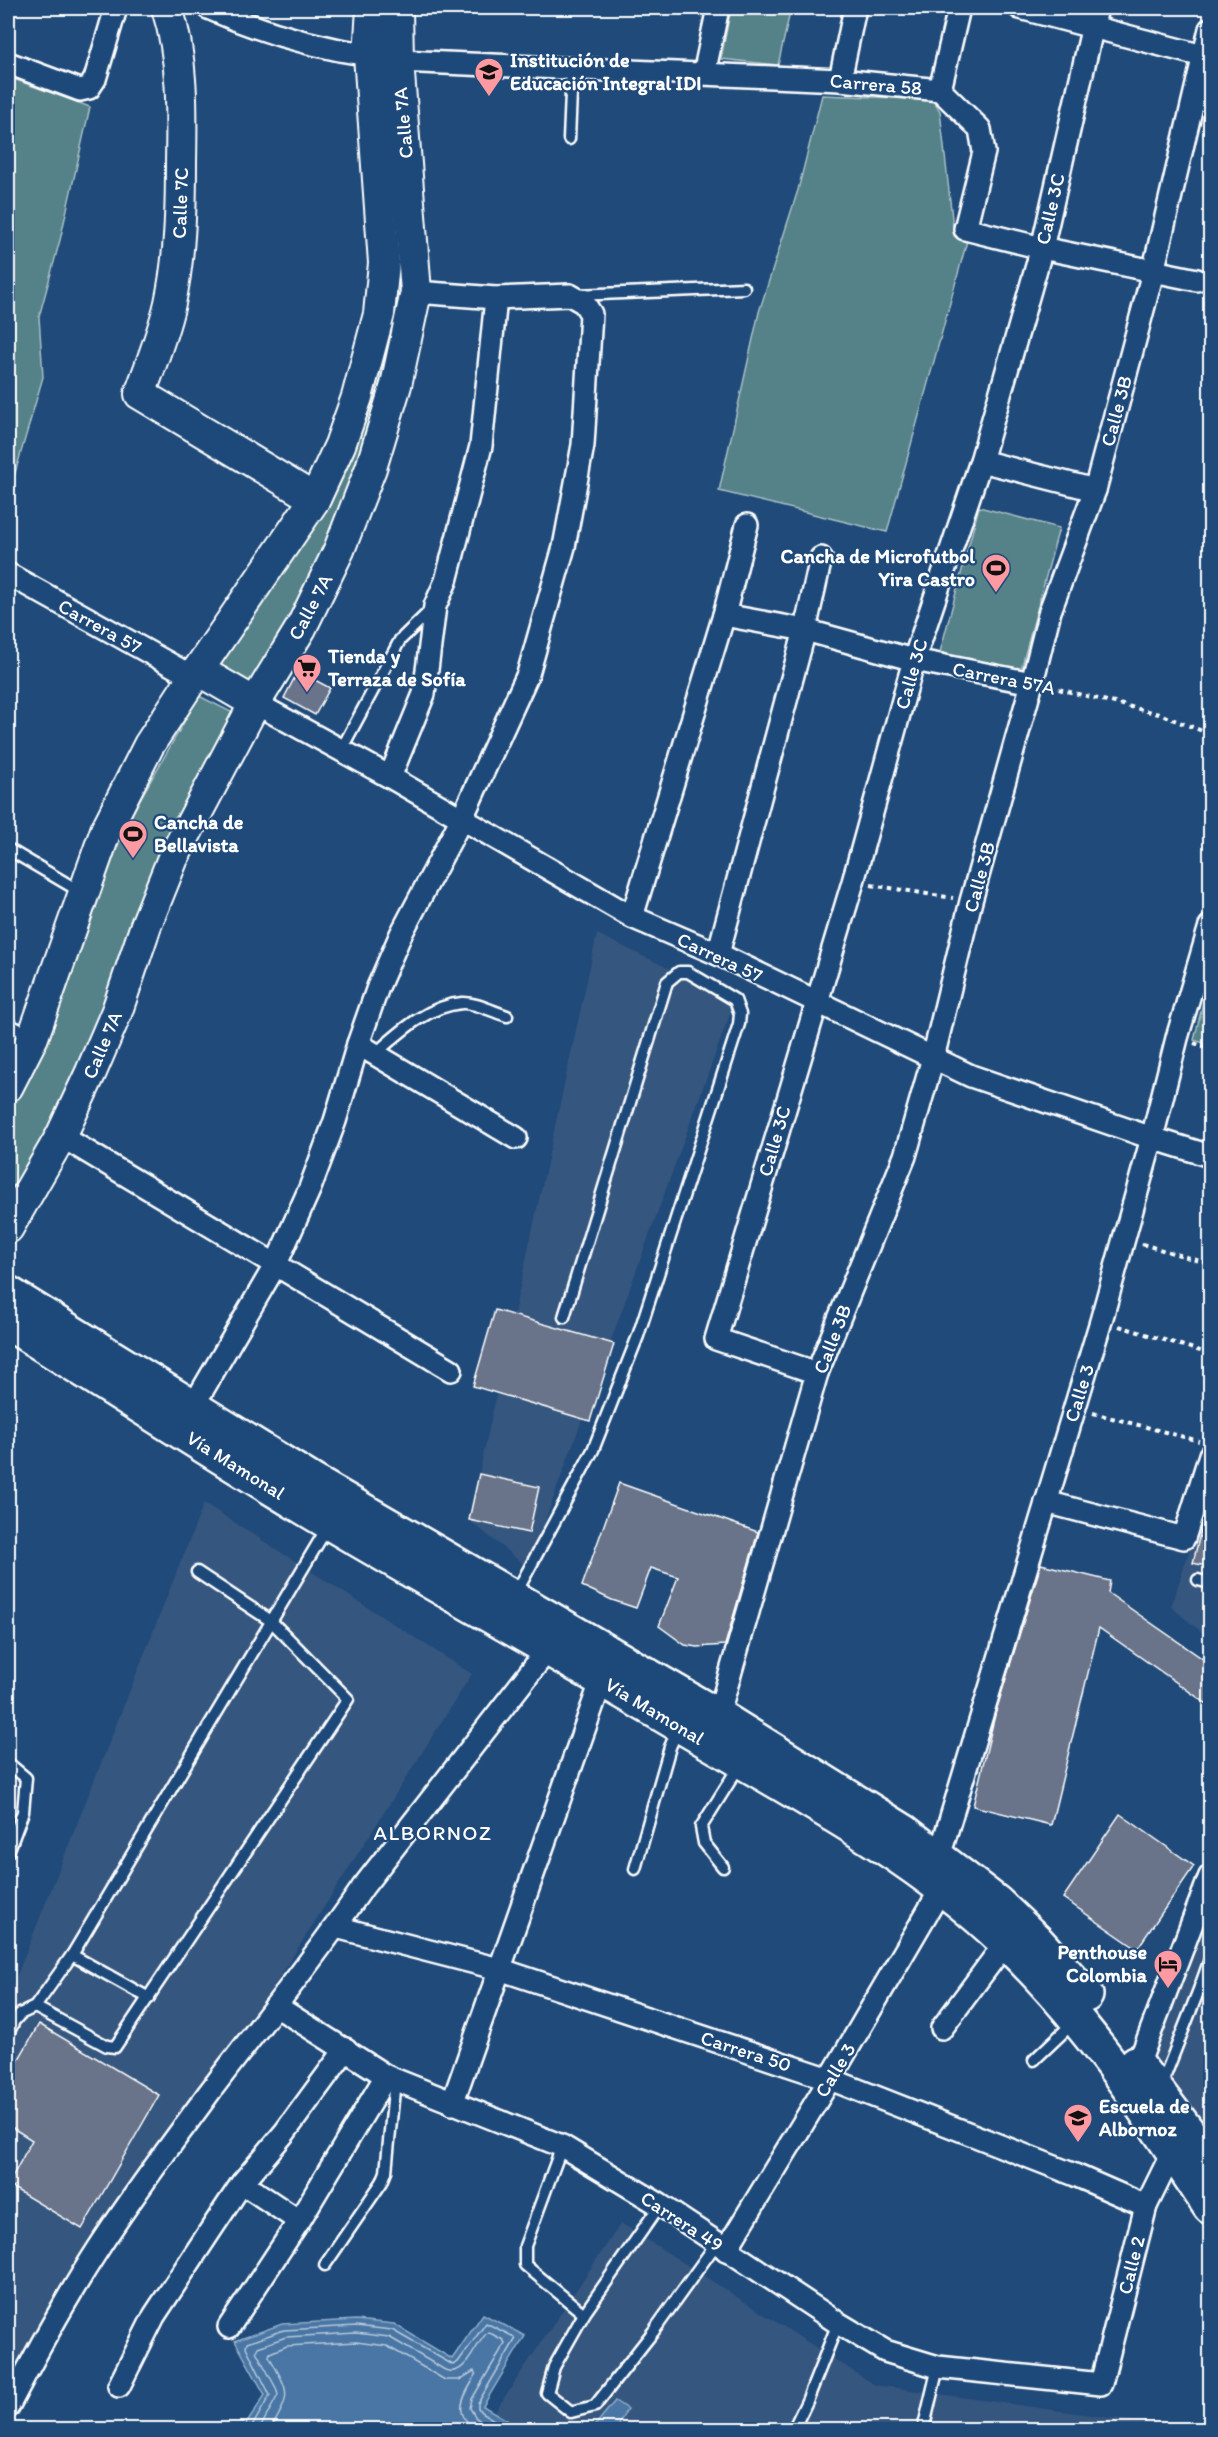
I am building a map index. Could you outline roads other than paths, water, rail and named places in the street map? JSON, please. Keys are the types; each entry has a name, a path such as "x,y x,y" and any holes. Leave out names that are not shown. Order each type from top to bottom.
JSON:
{"main road":[{"path":"8,1268 356,1487 403,1548"},
{"name":"Vía Mamonal","path":"8,1293 307,1494"},
{"name":"Vía Mamonal","path":"8,1323 403,1548 549,1648 881,1846 941,1889 1006,1942 1076,2020 1117,2072 1210,2207"},
{"path":"8,1348 321,1538 403,1548"},
{"name":"Vía Mamonal","path":"403,1548 514,1596 718,1716 905,1832 939,1857 996,1902 1037,1941 1082,1990 1210,2161"}],"street":[{"path":"8,63 80,90 89,88 95,79 116,8"},
{"name":"Calle 7C","path":"168,8 177,46 181,92 181,218 170,303 162,334 140,394 315,499"},
{"path":"208,8 316,46 369,55"},
{"name":"Calle 7A","path":"8,1086 20,1030 84,893 106,830 150,745 196,673 315,499 340,445 357,397 379,314 384,263 369,55 372,8"},
{"name":"Calle 7A","path":"8,1228 61,1136 117,1011 146,925 173,858 255,703 301,628 339,550 374,458 396,385 416,292 398,61 397,8"},
{"path":"704,74 718,8"},
{"path":"840,80 855,8"},
{"path":"940,90 959,8"},
{"path":"1020,8 1095,16 1203,56"},
{"name":"Calle 3C","path":"817,1373 716,1339 853,882 914,660 981,461 1042,248 1095,16"},
{"name":"Calle 3B","path":"718,1716 817,1373 905,1156 933,1058 971,901 1050,611 1095,490 1153,272 1210,29"},
{"name":"Carrera 58","path":"398,61 840,80 940,90 980,129 984,152 965,229 1042,248 1197,280"},
{"path":"202,1391 276,1264 310,1188 330,1132 366,1049 378,987 401,934 462,818 528,674 564,547 582,445 591,314 584,303 570,295 496,298 416,292"},
{"path":"390,777 424,694 435,606 446,581 481,447 496,298"},
{"path":"981,461 1095,490"},
{"path":"632,917 724,615 747,525"},
{"path":"718,954 806,630 821,558"},
{"name":"Carrera 57","path":"8,574 196,673"},
{"name":"Carrera 57A","path":"724,615 806,630 914,660 1032,683"},
{"path":"196,673 255,703"},
{"name":"Carrera 57","path":"255,703 390,777 632,917 718,954 972,1076 1210,1156"},
{"name":"Calle 3","path":"939,1857 1101,1320 1152,1138 1176,1038 1210,926"},
{"path":"366,1049 516,1138"},
{"path":"61,1136 451,1370"},
{"path":"1046,1502 1184,1538 1210,1455"},
{"path":"8,2407 47,2332 98,2249 210,2092 336,1927 363,1887 549,1648"},
{"path":"453,2103 602,1680"},
{"path":"1138,2065 1210,1876"},
{"name":"Calle 3","path":"721,2247 830,2079 941,1889"},
{"name":"Carrera 50","path":"336,1927 499,1969 830,2079 1075,2175 1146,2206"},
{"path":"942,2028 1006,1942"},
{"name":"Carrera 49","path":"276,2006 391,2078 562,2146 660,2205 838,2323 885,2351 938,2367 1101,2384"},
{"path":"119,2386 154,2316 242,2183 285,2132 346,2049"},
{"path":"229,2327 391,2078"},
{"name":"Calle 2","path":"1101,2384 1146,2206 1173,2151"},
{"path":"242,2183 299,2221"}],"lane":[{"path":"568,139 572,70"},
{"path":"570,295 744,288"},
{"path":"341,750 400,640 435,606"},
{"path":"8,849 84,893"},
{"path":"514,1596 593,1450 618,1388 638,1336 739,1024 740,1014 735,1000 688,972 680,972 667,982 564,1317"},
{"path":"366,1049 409,1023 441,1009 464,1003 507,1016"},
{"path":"8,2034 14,2020 20,2014 36,2007 72,1955 321,1538"},
{"path":"36,2007 107,2046 115,2047 348,1699 271,1621 197,1572"},
{"path":"1198,1580 1210,1583"},
{"path":"635,1869 670,1747 679,1726"},
{"path":"8,1762 27,1778 23,1812 8,1852"},
{"path":"723,1867 704,1843 701,1827 741,1763"},
{"path":"72,1955 149,1998"},
{"path":"1159,2092 1205,1988 1210,1959"},
{"path":"1034,2060 1076,2020"},
{"path":"325,2265 382,2182 386,2172 391,2078"},
{"path":"562,2146 525,2246 525,2265 584,2314"},
{"path":"660,2205 584,2314 554,2367 547,2393 571,2412 595,2406 721,2247"},
{"path":"793,2430 838,2323"},
{"path":"923,2430 938,2367"}],"water":[{"path":"483,2314 525,2336 483,2406 522,2429 243,2429 265,2395 235,2341 282,2324 356,2320 394,2324 452,2359"},
{"path":"615,2401 627,2409 619,2424 624,2429 592,2429"}],"place":[{"name":"Institución de Educación Integral IDI","path":"489,98"},
{"name":"Cancha de Microfutbol Yira Castro","path":"996,594"},
{"name":"Tienda y Terraza de Sofía","path":"307,694"},
{"name":"Cancha de Bellavista","path":"133,860"},
{"name":"Penthouse Colombia","path":"1168,1990"},
{"name":"Escuela de Albornoz","path":"1078,2144"}],"district":[{"name":"ALBORNOZ","path":"433,1833"}]}
